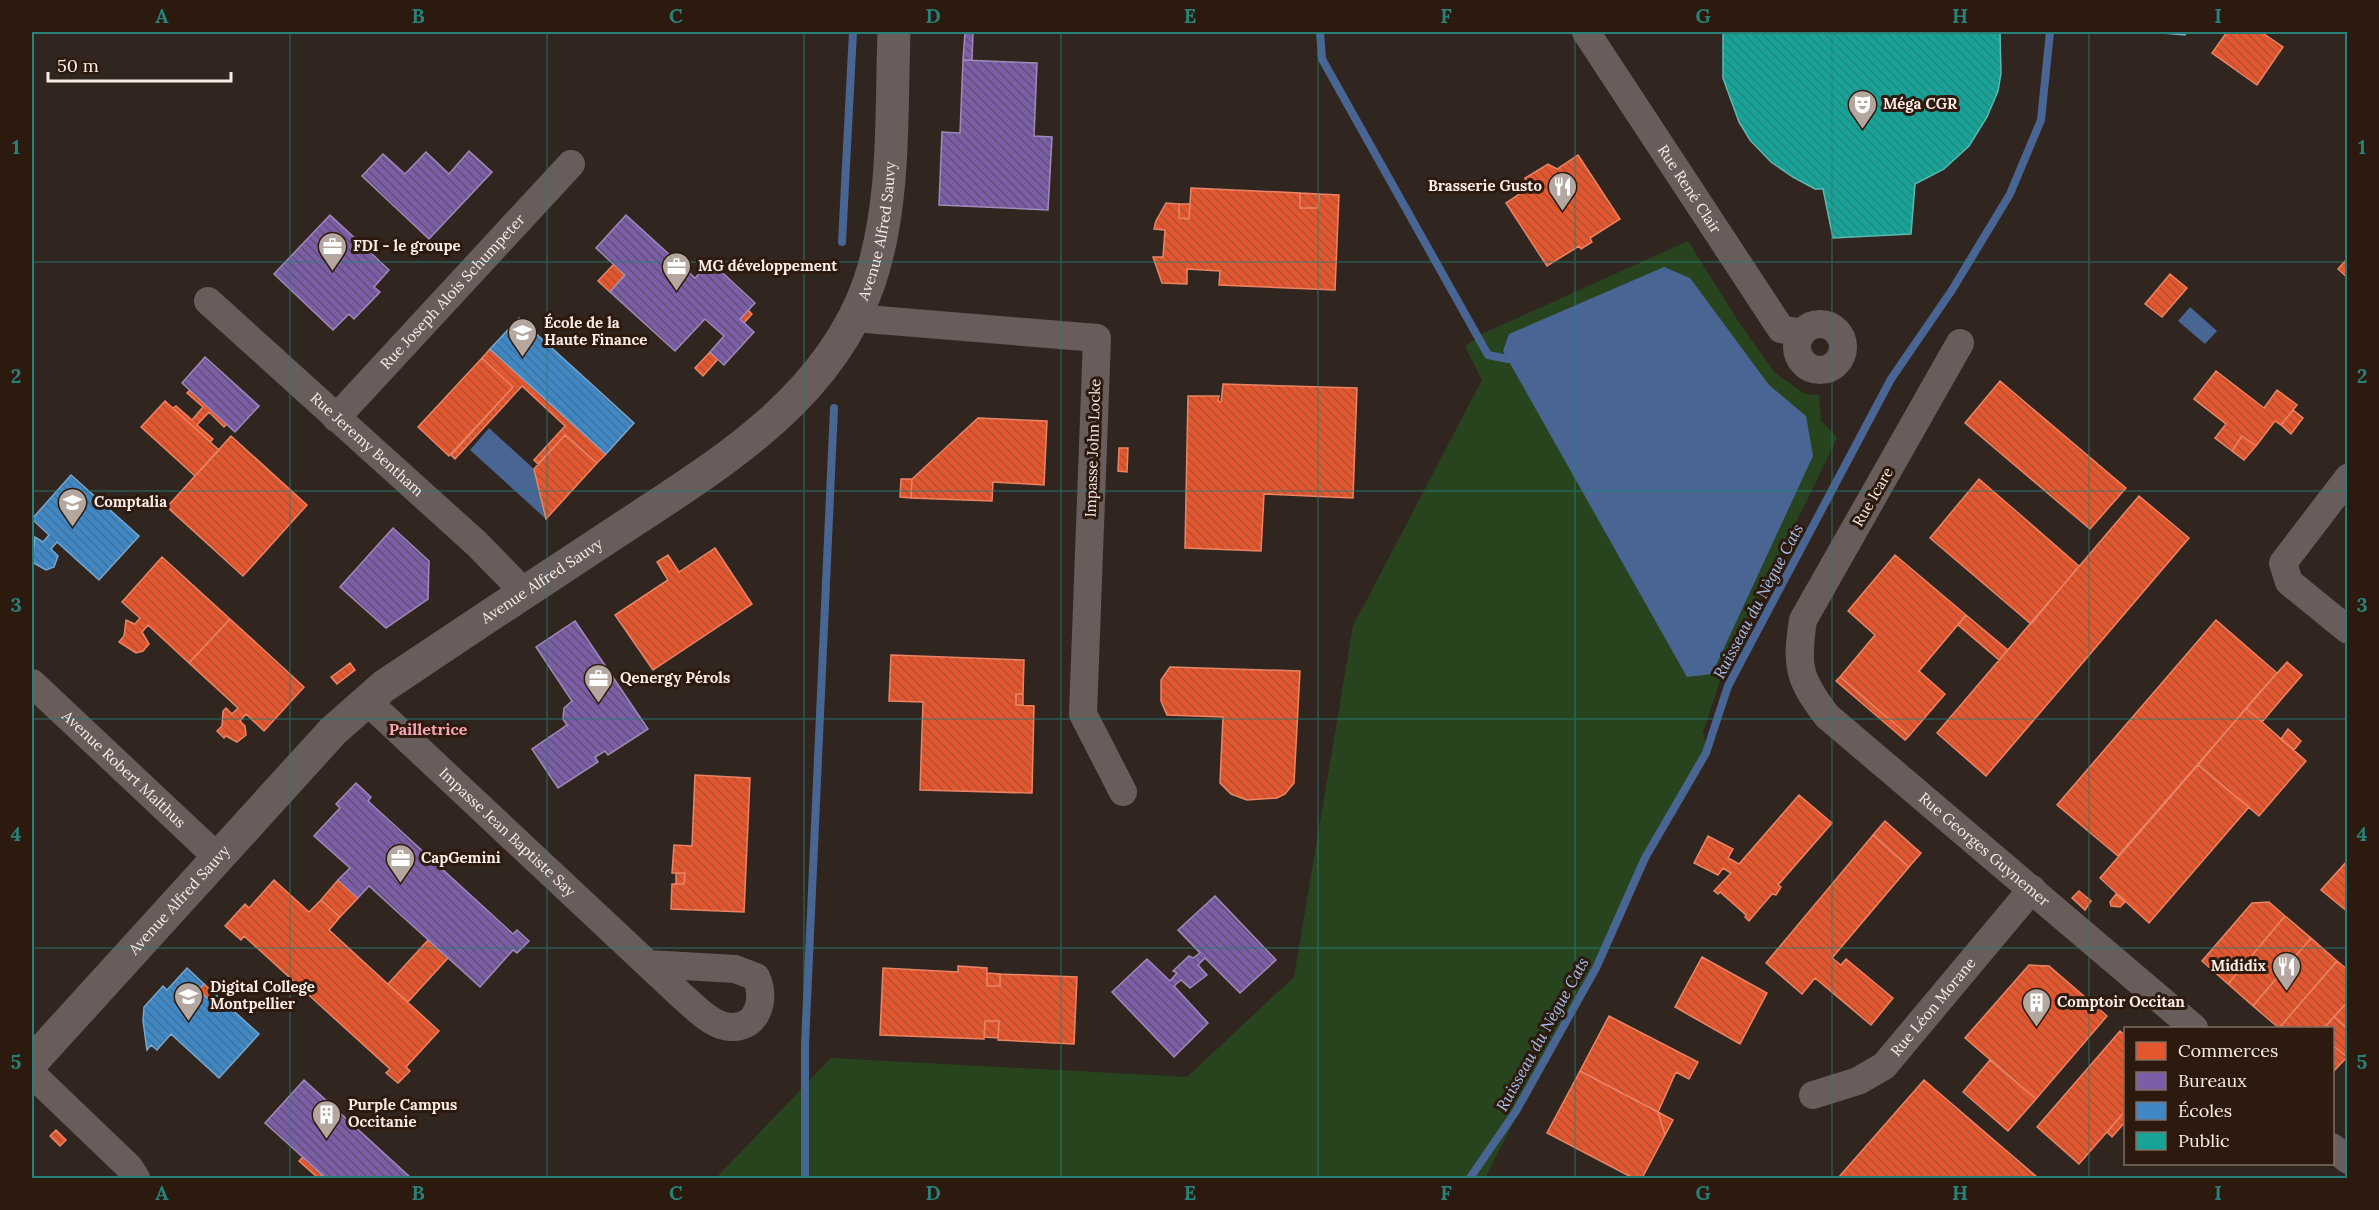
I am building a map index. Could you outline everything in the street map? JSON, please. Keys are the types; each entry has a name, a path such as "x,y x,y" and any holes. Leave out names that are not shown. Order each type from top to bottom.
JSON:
{"street":[{"name":"Avenue Alfred Sauvy","path":"32,1062 333,731 367,701 524,592 752,440 815,379 854,318 869,283 883,230 889,164 894,32"},
{"name":"Rue René Clair","path":"1586,32 1781,329 1802,333"},
{"name":"Rue Joseph Alois Schumpeter","path":"336,418 571,165"},
{"name":"Rue Jeremy Bentham","path":"208,301 477,544 524,592"},
{"name":"Impasse John Locke","path":"854,318 1097,338 1083,714 1123,792"},
{"name":"Rue Icare","path":"1797,655 1803,620 1960,343"},
{"path":"2348,478 2283,562 2289,582 2348,630"},
{"name":"Rue Georges Guynemer","path":"1797,655 1805,687 1827,716 2192,1027"},
{"name":"Avenue Robert Malthus","path":"32,683 217,857"},
{"name":"Impasse Jean Baptiste Say","path":"367,701 648,964"},
{"name":"Rue Léon Morane","path":"1813,1095 1858,1081 1884,1066 2032,889"},
{"path":"32,1074 129,1167 136,1179"}],"green space":[{"path":"1688,241 1738,321 1775,373 1805,394 1819,395 1821,420 1837,438 1722,675 1703,732 1706,745 1485,1178 716,1178 831,1058 1187,1077 1294,977 1353,626 1482,380 1465,346 1484,333"}],"water":[{"path":"1664,267 1690,278 1769,385 1806,416 1813,456 1712,674 1687,677 1503,351 1509,334"},
{"path":"2190,307 2217,331 2205,344 2178,321"},
{"path":"489,428 534,469 546,519 470,450"}],"building: Commerces":[{"path":"2227,32 2261,32 2283,47 2257,85 2212,53"},
{"name":"Brasserie Gusto","path":"1578,155 1620,219 1590,238 1592,242 1581,249 1579,246 1547,266 1506,203 1527,189 1525,178 1548,164 1557,169"},
{"path":"1191,188 1300,193 1300,208 1318,208 1319,194 1339,195 1335,290 1219,285 1220,271 1187,269 1187,284 1162,283 1153,257 1163,257 1165,230 1154,229 1156,221 1166,203 1179,204 1179,218 1189,219"},
{"path":"1300,193 1319,194 1318,208 1300,208"},
{"path":"1179,204 1190,204 1189,219 1179,218"},
{"path":"2346,260 2348,262 2348,278 2338,269"},
{"path":"614,264 625,275 610,292 598,281"},
{"path":"2170,274 2187,288 2162,317 2145,304"},
{"path":"748,310 752,314 744,323 740,319"},
{"path":"490,349 606,454 597,463 565,435 538,464 534,460 565,426 522,386 455,459 451,455 513,387 482,358"},
{"path":"710,352 718,359 703,376 695,368"},
{"path":"482,358 513,387 449,456 418,427"},
{"path":"2216,371 2264,408 2277,390 2297,405 2281,425 2275,421 2256,446 2242,436 2232,451 2215,438 2226,424 2194,399"},
{"path":"2000,381 2126,488 2090,529 1965,423"},
{"path":"1223,384 1357,388 1353,498 1264,494 1261,551 1185,548 1188,396 1219,396 1218,401 1221,402"},
{"path":"190,390 227,424 224,427 209,412 197,425 213,439 210,442 173,408 176,406 192,420 203,407 187,393"},
{"path":"165,401 219,450 195,476 141,427"},
{"path":"2293,410 2303,418 2291,434 2281,425"},
{"path":"978,418 1047,421 1044,485 993,482 992,501 911,498 912,479"},
{"path":"565,435 597,463 546,519 534,469"},
{"path":"231,436 307,505 243,576 167,507"},
{"path":"2242,436 2256,446 2244,460 2232,451"},
{"path":"1119,448 1128,448 1127,472 1118,471"},
{"path":"901,479 912,479 911,498 900,497"},
{"path":"1979,479 2079,566 2031,624 1930,538"},
{"path":"2139,496 2189,538 1986,776 1937,733"},
{"path":"715,548 752,604 653,670 615,615 668,580 657,562 668,555 679,572"},
{"path":"1895,555 1966,615 1919,671 1945,694 1909,736 1840,677 1875,635 1848,611"},
{"path":"162,557 230,619 189,663 148,625 142,632 149,644 143,651 136,653 119,642 124,636 126,620 135,624 140,618 122,602"},
{"path":"1966,615 2008,650 1999,660 1958,625"},
{"path":"230,619 304,687 264,731 246,714 240,721 245,726 246,735 237,742 226,736 224,738 217,731 222,726 223,711 226,708 232,714 238,708 189,663"},
{"path":"2216,620 2277,673 2118,856 2057,805"},
{"path":"891,655 1024,660 1023,694 1016,694 1016,705 1034,706 1032,793 920,790 923,702 889,701"},
{"path":"2287,662 2302,675 2262,722 2246,708"},
{"path":"350,663 355,670 337,684 331,677"},
{"path":"1170,667 1300,671 1294,783 1285,794 1277,798 1247,800 1231,794 1220,783 1223,717 1167,715 1161,701 1161,680"},
{"path":"1840,677 1909,736 1905,740 1836,681"},
{"path":"1016,694 1023,694 1023,705 1016,705"},
{"path":"2246,708 2306,761 2259,816 2198,765"},
{"path":"2288,729 2301,741 2294,750 2281,739"},
{"path":"2198,765 2249,807 2149,923 2100,878"},
{"path":"695,775 750,778 744,912 671,909 672,884 684,884 685,873 672,873 674,845 692,846"},
{"path":"1799,795 1832,823 1778,885 1781,887 1776,895 1772,894 1749,921 1746,915 1720,892 1718,894 1714,891 1731,873 1723,868 1718,875 1694,863 1708,836 1733,849 1728,858 1739,864"},
{"path":"1885,821 1921,853 1909,867 1873,835"},
{"path":"1873,835 1909,867 1832,958 1841,965 1846,959 1893,998 1871,1025 1815,978 1802,994 1766,963"},
{"path":"2348,860 2348,912 2321,890"},
{"path":"676,873 685,873 684,884 676,884"},
{"path":"274,880 309,912 321,900 340,917 329,930 439,1031 406,1067 410,1071 398,1083 386,1073 390,1069 244,936 241,940 225,926 245,904 249,908"},
{"path":"338,880 358,898 340,917 321,900"},
{"path":"2079,891 2091,901 2085,910 2072,898"},
{"path":"2116,894 2125,902 2120,907 2111,906 2110,902"},
{"path":"2269,902 2285,916 2228,984 2202,961 2252,903"},
{"path":"2285,916 2311,938 2253,1006 2228,984"},
{"path":"2311,938 2337,961 2280,1027 2253,1006"},
{"path":"428,940 448,958 408,1002 388,984"},
{"path":"1702,957 1767,993 1740,1044 1675,1007"},
{"path":"2337,961 2348,970 2348,1001 2325,1027 2280,1027"},
{"name":"Comptoir Occitan","path":"2029,965 2049,966 2107,1016 2036,1099 1965,1038"},
{"path":"958,966 987,968 987,986 1000,986 1000,974 1077,977 1074,1044 998,1040 999,1021 985,1021 984,1039 880,1035 883,968 958,972"},
{"path":"987,973 1000,974 1000,986 987,986"},
{"path":"204,984 215,994 209,1000 198,990"},
{"path":"2348,1001 2348,1029 2334,1017"},
{"path":"1609,1016 1698,1062 1689,1079 1676,1072 1658,1112 1580,1071"},
{"path":"2334,1017 2348,1029 2347,1057 2334,1047 2334,1027 2325,1027"},
{"path":"985,1021 999,1021 998,1038 984,1037"},
{"path":"2120,1031 2124,1034 2124,1112 2079,1164 2037,1127"},
{"path":"2334,1047 2347,1057 2334,1071"},
{"path":"1990,1060 2036,1099 2008,1131 1963,1092"},
{"path":"1580,1071 1658,1112 1665,1135 1642,1178 1633,1178 1547,1133"},
{"path":"1924,1080 2038,1178 1838,1178"},
{"path":"1658,1112 1673,1120 1665,1135"},
{"path":"2124,1112 2124,1123 2112,1137 2107,1132"},
{"path":"56,1130 66,1140 60,1146 50,1136"},
{"path":"303,1157 322,1175 318,1178 299,1161"}],"building: Bureaux":[{"path":"965,32 973,32 972,60 963,60"},
{"path":"963,60 1037,63 1034,136 1052,137 1048,210 939,205 942,132 960,133"},
{"path":"469,151 492,172 429,239 362,176 383,154 405,174 426,152 449,174"},
{"name":"FDI - le groupe","path":"330,215 389,270 374,287 380,292 354,319 349,314 333,330 274,274"},
{"name":"MG développement","path":"626,215 695,278 711,262 755,303 740,319 754,332 724,365 710,352 724,336 705,319 675,351 610,292 625,275 596,248"},
{"path":"205,357 259,406 235,432 182,383"},
{"path":"393,528 429,561 428,599 386,628 340,587"},
{"name":"Qenergy Pérols","path":"575,621 648,729 608,755 605,751 595,757 598,762 558,788 532,749 567,725 563,719 564,708 572,701 536,647"},
{"name":"CapGemini","path":"356,783 371,797 368,801 513,934 517,930 529,941 517,953 513,950 480,987 369,886 358,898 338,880 350,868 314,836 340,808 336,804"},
{"path":"1215,896 1276,960 1240,993 1205,958 1198,965 1207,975 1190,988 1181,980 1174,986 1208,1023 1174,1057 1112,992 1147,959 1170,981 1177,973 1173,971 1189,956 1193,958 1200,953 1178,930"},
{"name":"Purple Campus Occitanie","path":"304,1080 411,1178 326,1178 265,1123"}],"building: Écoles":[{"path":"2151,32 2186,32 2185,35"},
{"path":"519,318 634,423 606,454 490,349"},
{"path":"71,475 139,536 99,580 57,542 51,549 58,556 54,567 46,570 32,562 35,537 43,542 49,535 32,519"},
{"path":"187,968 204,984 198,990 209,1000 215,994 259,1034 219,1078 171,1034 157,1050 151,1045 147,1050 143,1021 144,1007 163,986 167,990"}],"building: Public":[{"name":"Méga CGR","path":"1723,32 2000,32 2001,73 1998,91 1987,117 1969,146 1944,169 1915,184 1911,234 1833,238 1823,189 1815,189 1771,162 1750,140 1739,122 1723,78"}],"waterway":[{"path":"842,242 853,32"},
{"path":"1320,32 1322,59 1488,355 1508,359"},
{"name":"Ruisseau du Nègue Cats","path":"1470,1178 1516,1111 1596,968 1645,858 1706,753 1728,686 1891,379 1952,290 2010,194 2041,120 2050,32"},
{"path":"805,1178 805,1044 834,408"}],"place":[{"name":"Méga CGR","path":"1862,130"},
{"name":"Brasserie Gusto","path":"1563,212"},
{"name":"FDI - le groupe","path":"332,272"},
{"name":"MG développement","path":"677,292"},
{"name":"École de la Haute Finance","path":"523,358"},
{"name":"Comptalia","path":"73,528"},
{"name":"Qenergy Pérols","path":"599,704"},
{"name":"CapGemini","path":"400,884"},
{"name":"Mididix","path":"2287,992"},
{"name":"Digital College Montpellier","path":"189,1022"},
{"name":"Comptoir Occitan","path":"2036,1028"},
{"name":"Purple Campus Occitanie","path":"327,1140"}],"district":[{"name":"Pailletrice","path":"428,729"}]}
